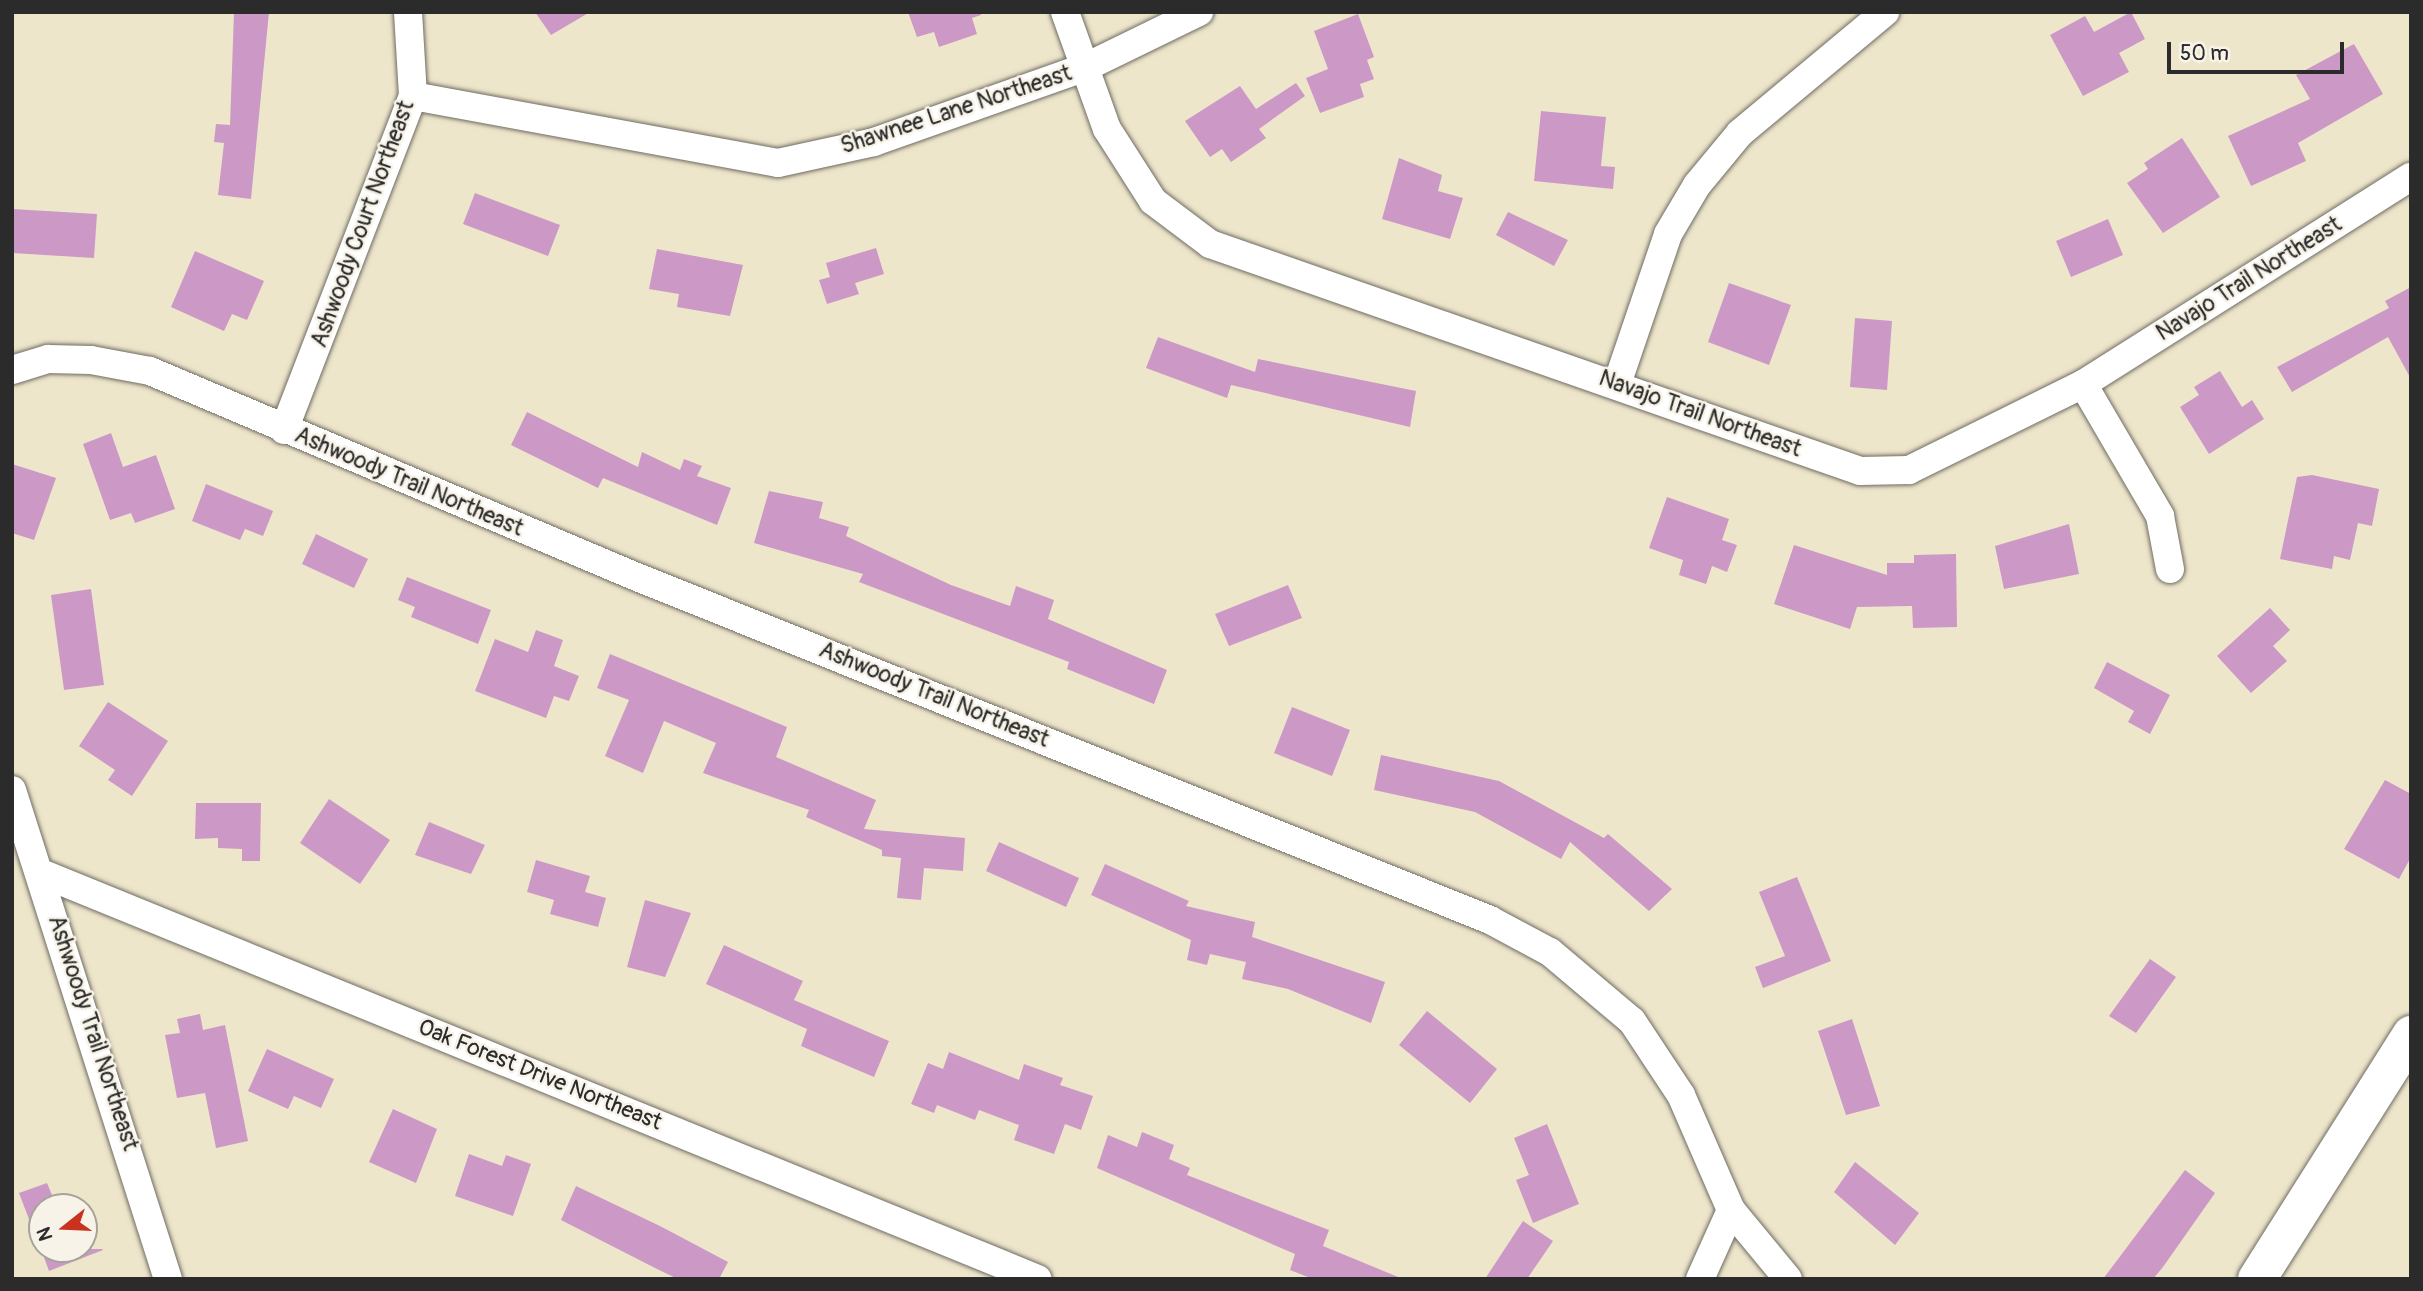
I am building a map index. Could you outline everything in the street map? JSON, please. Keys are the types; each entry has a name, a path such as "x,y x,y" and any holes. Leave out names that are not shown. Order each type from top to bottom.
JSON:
{"main road":[{"path":"2257,1279 2411,1035"}],"street":[{"name":"Ashwoody Court Northeast","path":"284,430 413,96 408,12"},
{"name":"Navajo Trail Northeast","path":"1065,12 1107,129 1153,201 1210,244 1860,471 1909,470 2083,384 2411,177"},
{"name":"Shawnee Lane Northeast","path":"413,96 778,163 874,142 1086,67 1199,12"},
{"path":"1617,384 1668,234 1697,186 1740,133 1885,12"},
{"name":"Ashwoody Trail Northeast","path":"12,370 48,359 80,360 150,372 284,430 1514,933 1594,985 1658,1054 1731,1210"},
{"path":"2083,384 2160,516 2170,569"},
{"name":"Ashwoody Trail Northeast","path":"12,790 41,873 168,1279"},
{"name":"Oak Forest Drive Northeast","path":"41,873 1038,1279"},
{"path":"1700,1279 1731,1210 1788,1279"}],"building":[{"path":"234,12 269,12 251,199 218,195 224,143 214,142 216,124 230,125"},
{"path":"535,12 590,12 551,35"},
{"path":"908,12 980,12 981,15 972,18 977,34 939,47 934,32 917,37"},
{"path":"2131,12 2145,39 2119,53 2129,72 2083,96 2050,35 2085,16 2094,32"},
{"path":"1358,14 1374,57 1367,60 1374,79 1360,84 1364,97 1320,113 1306,78 1328,69 1314,31"},
{"path":"2354,44 2383,94 2298,143 2306,161 2251,186 2228,136 2310,99 2296,75"},
{"path":"1296,83 1305,96 1259,129 1266,138 1231,162 1222,149 1210,157 1185,121 1240,86 1256,109"},
{"path":"1541,111 1606,117 1601,166 1615,167 1613,189 1534,181"},
{"path":"2182,138 2220,197 2163,233 2127,183 2148,169 2144,163"},
{"path":"1399,158 1442,175 1438,191 1463,198 1450,239 1382,219"},
{"path":"475,193 560,225 548,256 463,224"},
{"path":"12,209 97,214 94,258 12,253"},
{"path":"1508,212 1568,240 1554,266 1496,235"},
{"path":"2108,219 2123,255 2071,277 2056,241"},
{"path":"876,248 884,274 855,283 859,294 827,304 819,280 830,277 826,263"},
{"path":"657,249 743,265 730,316 677,307 679,294 649,289"},
{"path":"195,251 264,281 247,320 232,314 224,331 171,307"},
{"path":"1729,283 1791,305 1769,365 1708,342"},
{"path":"2411,287 2411,379 2388,337 2292,392 2277,367 2389,308 2385,301"},
{"path":"1855,318 1892,321 1887,390 1850,387"},
{"path":"1158,337 1255,372 1258,359 1416,391 1410,427 1231,385 1227,398 1146,368"},
{"path":"2220,371 2242,407 2252,400 2264,419 2209,454 2180,407 2199,395 2194,387"},
{"path":"527,412 638,467 642,452 680,470 684,459 702,466 697,476 731,488 717,525 603,478 598,488 511,445"},
{"path":"111,433 123,467 156,455 175,509 135,523 131,513 110,520 83,444"},
{"path":"12,464 56,478 34,540 12,533"},
{"path":"2312,475 2379,489 2372,526 2358,523 2350,560 2334,556 2332,569 2280,559 2297,477"},
{"path":"206,484 273,511 263,536 245,529 240,540 192,521"},
{"path":"769,491 823,502 819,518 849,527 846,536 951,585 1010,606 1016,586 1054,600 1048,619 1167,670 1154,704 1067,669 1069,662 859,582 863,574 754,543"},
{"path":"1667,497 1729,519 1722,540 1737,545 1727,572 1712,566 1706,584 1679,575 1683,560 1649,548"},
{"path":"2069,524 2079,574 2004,589 1995,546"},
{"path":"316,534 368,559 354,588 302,564"},
{"path":"1794,545 1887,575 1887,563 1914,563 1914,555 1956,554 1957,627 1913,628 1912,606 1857,607 1850,629 1774,604"},
{"path":"407,577 491,610 478,644 411,617 415,607 398,600"},
{"path":"1288,585 1302,618 1229,646 1215,614"},
{"path":"91,589 104,685 64,690 51,595"},
{"path":"2270,608 2290,630 2273,646 2287,661 2251,693 2217,656"},
{"path":"536,630 563,640 554,666 579,676 569,701 554,696 546,718 475,691 495,639 528,652"},
{"path":"610,654 787,727 776,757 876,800 864,829 965,838 963,871 924,868 921,900 897,898 901,858 882,856 882,850 806,817 809,810 703,773 716,743 664,721 643,773 605,756 629,700 597,688"},
{"path":"2107,662 2170,695 2150,734 2128,722 2134,711 2094,688"},
{"path":"108,702 168,741 132,796 108,780 115,770 79,746"},
{"path":"1292,707 1350,730 1332,776 1274,753"},
{"path":"1381,755 1499,781 1604,838 1608,834 1672,889 1649,911 1570,842 1561,859 1475,812 1374,790"},
{"path":"2385,780 2411,794 2411,857 2399,879 2344,849"},
{"path":"329,799 390,840 360,884 300,843"},
{"path":"196,803 261,803 260,861 242,861 242,849 218,848 218,838 195,839"},
{"path":"429,822 485,845 471,874 415,855"},
{"path":"999,842 1079,878 1066,907 986,871"},
{"path":"536,860 590,876 585,892 606,898 598,927 550,914 554,900 527,892"},
{"path":"1105,864 1189,901 1186,906 1255,922 1252,937 1385,982 1371,1023 1288,989 1242,979 1246,962 1210,954 1207,965 1187,960 1191,940 1091,895"},
{"path":"1797,877 1831,961 1763,988 1755,967 1785,956 1759,892"},
{"path":"645,900 691,913 665,977 627,967"},
{"path":"724,945 803,981 794,1000 889,1041 874,1077 801,1046 807,1029 706,984"},
{"path":"2150,959 2176,977 2136,1033 2109,1016"},
{"path":"1427,1011 1497,1069 1470,1103 1399,1045"},
{"path":"200,1014 203,1030 225,1025 248,1141 216,1148 205,1093 177,1098 165,1035 180,1033 177,1019"},
{"path":"1852,1019 1880,1106 1846,1115 1818,1031"},
{"path":"267,1049 334,1079 321,1108 294,1096 288,1109 248,1091"},
{"path":"949,1052 1019,1080 1024,1064 1063,1078 1060,1085 1093,1096 1081,1130 1065,1124 1054,1154 1014,1140 1019,1125 979,1110 975,1120 937,1105 934,1113 911,1104 928,1063 943,1069"},
{"path":"393,1109 437,1129 416,1183 369,1162"},
{"path":"1547,1124 1579,1204 1533,1223 1516,1180 1529,1175 1514,1138"},
{"path":"1142,1132 1174,1145 1169,1159 1190,1168 1187,1175 1329,1230 1323,1246 1403,1279 1313,1279 1290,1270 1295,1254 1097,1168 1108,1135 1137,1147"},
{"path":"469,1154 502,1166 506,1155 531,1164 513,1216 455,1196"},
{"path":"1855,1162 1919,1213 1895,1245 1834,1192"},
{"path":"2185,1170 2215,1193 2163,1267 2153,1279 2103,1279"},
{"path":"47,1183 51,1193 28,1193 28,1217 19,1193"},
{"path":"576,1186 728,1262 719,1279 678,1279 561,1220"},
{"path":"1523,1221 1553,1241 1527,1279 1485,1279"},
{"path":"46,1263 70,1263 49,1271"}]}
